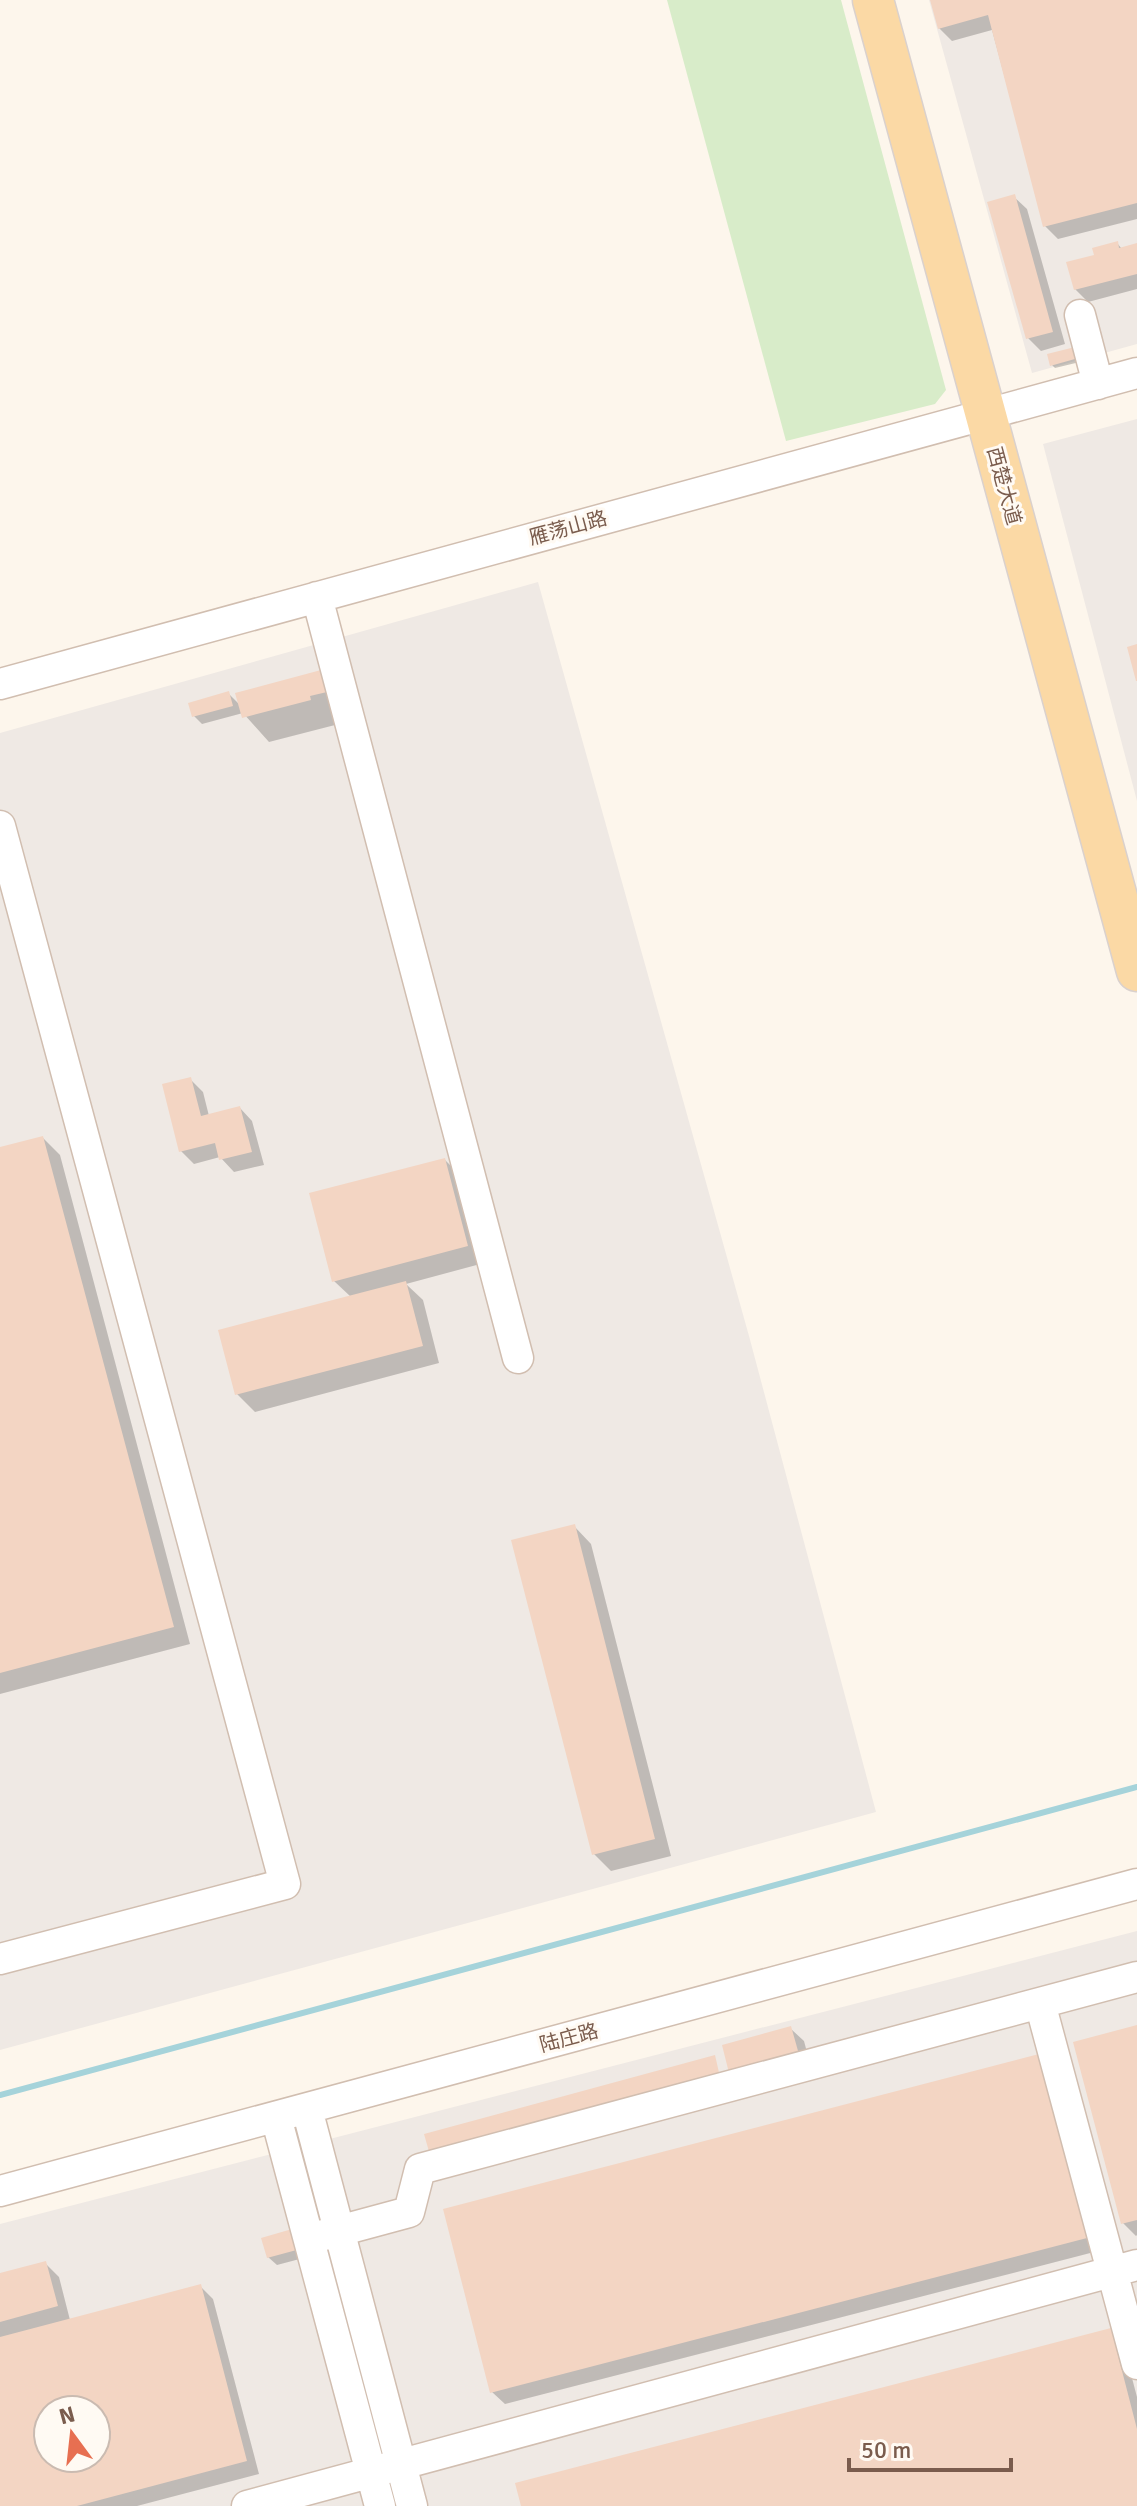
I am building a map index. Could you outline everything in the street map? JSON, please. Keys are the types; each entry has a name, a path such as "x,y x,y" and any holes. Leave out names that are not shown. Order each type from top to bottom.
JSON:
{"main road":[{"name":"西楚大道","path":"873,0 1137,971"}],"street":[{"path":"1080,315 1098,384"},
{"name":"雁荡山路","path":"0,684 1137,373"},
{"path":"317,597 518,1358"},
{"path":"0,826 285,1884 0,1959"},
{"name":"陆庄路","path":"0,2191 1137,1884"},
{"path":"309,2239 409,2212 420,2169 1137,1977"},
{"path":"1040,2003 1125,2268 1137,2364"},
{"path":"307,2109 412,2506"},
{"path":"276,2117 380,2506"},
{"path":"247,2506 1125,2268"}],"shaded area":[{"path":"929,0 1137,0 1137,344 1032,373"},
{"path":"1137,419 1137,801 1043,444"},
{"path":"538,582 749,1336 876,1812 0,2050 0,733"},
{"path":"1137,1931 1137,2506 0,2506 0,2224"}],"green space":[{"path":"667,0 841,0 946,390 935,404 786,441"}],"building":[{"path":"930,0 1137,0 1137,203 1043,227 988,15 938,29"},
{"path":"1015,194 1053,332 1026,339 987,202"},
{"path":"1118,241 1119,248 1137,243 1137,274 1074,290 1066,262 1094,255 1092,248"},
{"path":"1079,346 1082,357 1050,366 1047,354"},
{"path":"1137,644 1137,681 1136,681 1127,647"},
{"path":"321,670 327,692 310,696 311,700 242,718 235,693"},
{"path":"229,691 233,706 192,717 188,703"},
{"path":"191,1077 201,1116 240,1106 252,1152 219,1160 215,1143 179,1152 162,1084"},
{"path":"43,1136 174,1627 0,1673 0,1147"},
{"path":"445,1158 468,1246 332,1282 309,1193"},
{"path":"406,1281 423,1346 235,1395 218,1330"},
{"path":"575,1524 655,1839 592,1855 511,1540"},
{"path":"1137,2025 1137,2220 1121,2224 1073,2042"},
{"path":"791,2026 800,2058 730,2077 722,2045"},
{"path":"1039,2054 1087,2238 490,2393 443,2209"},
{"path":"715,2055 720,2077 430,2155 424,2134"},
{"path":"299,2227 304,2248 267,2258 261,2238"},
{"path":"46,2261 58,2306 0,2322 0,2273"},
{"path":"201,2284 247,2461 77,2506 0,2506 0,2337"},
{"path":"1111,2328 1137,2429 1137,2506 521,2506 515,2483"}],"waterway":[{"path":"0,2095 1137,1787"}]}
